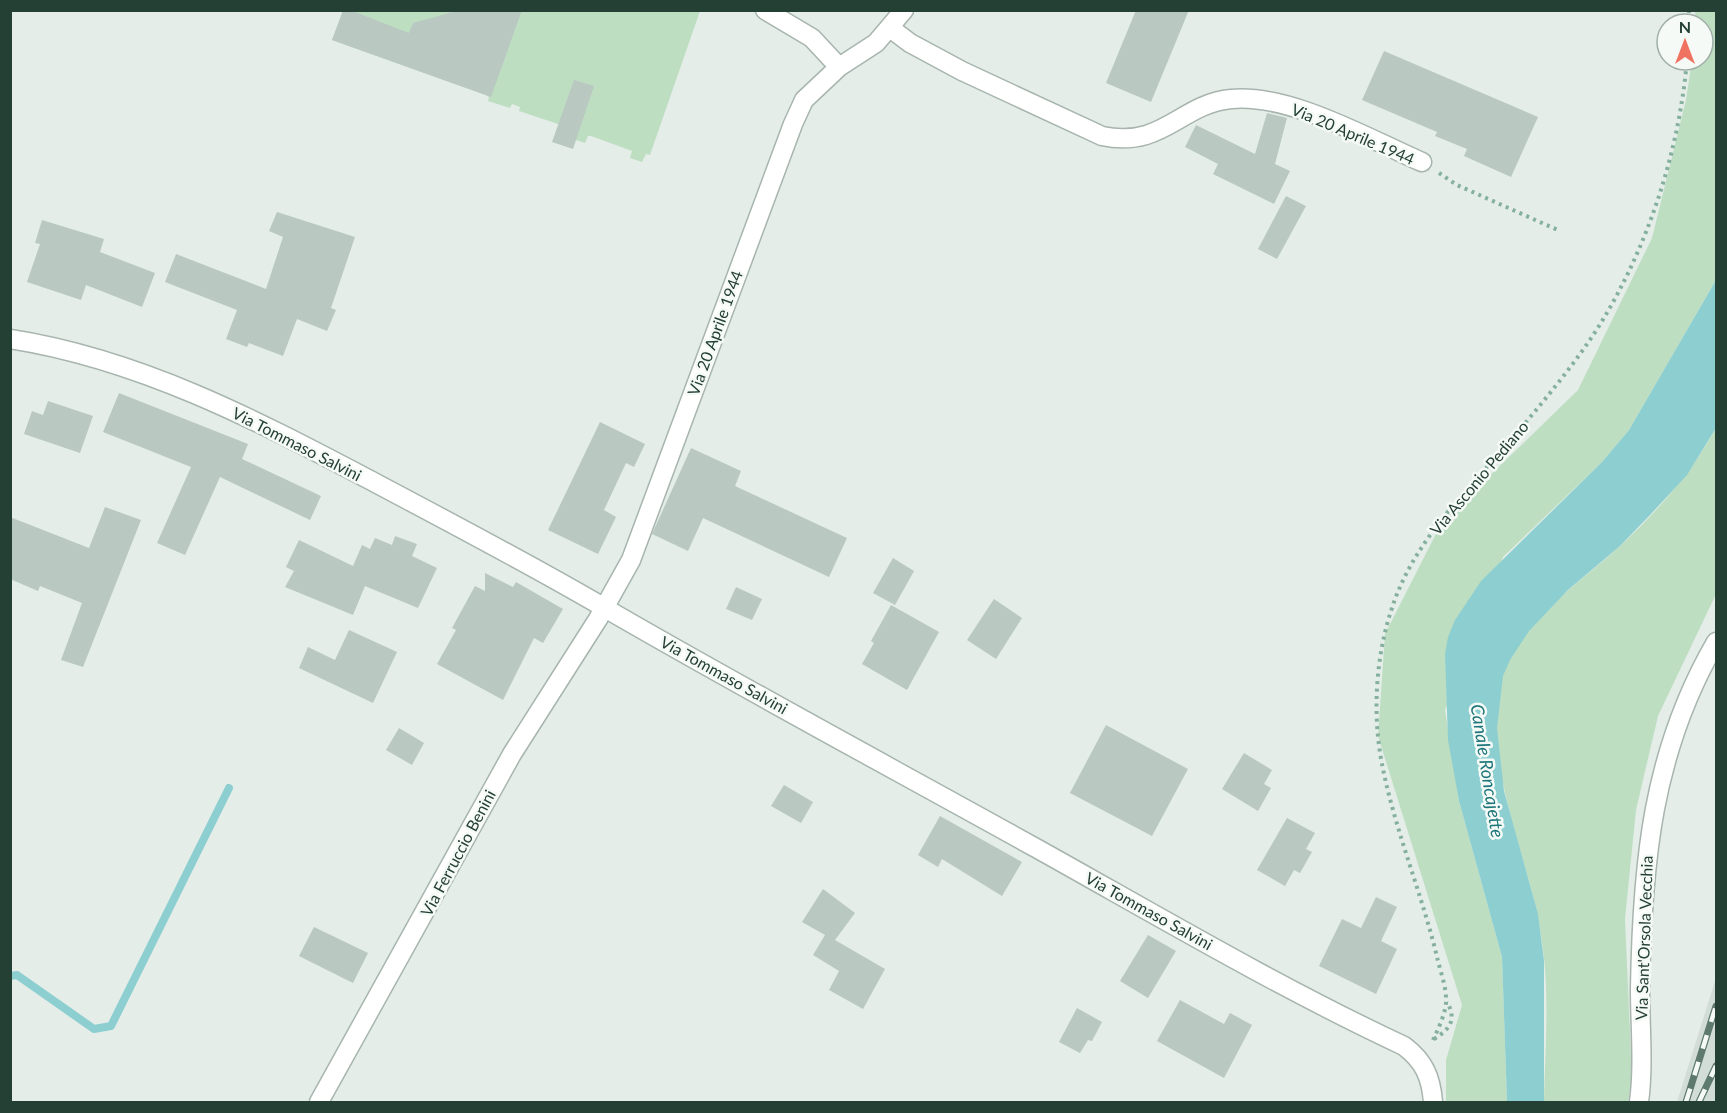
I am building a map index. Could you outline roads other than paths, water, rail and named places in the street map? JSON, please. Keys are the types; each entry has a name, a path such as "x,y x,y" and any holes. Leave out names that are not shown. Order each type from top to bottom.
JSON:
{"street":[{"path":"765,10 812,38 839,67"},
{"name":"Via 20 Aprile 1944","path":"604,608 631,560 793,124 804,100 839,67 876,43 904,10"},
{"name":"Via 20 Aprile 1944","path":"890,28 910,43 962,70 1102,136 1118,140 1142,138 1210,104 1230,99 1260,99 1301,110 1422,162"},
{"name":"Via Tommaso Salvini","path":"10,339 62,349 132,369 195,393 297,442 519,558 604,608 1281,985 1404,1046 1418,1057 1431,1083 1433,1102"},
{"name":"Via Ferruccio Benini","path":"320,1102 512,754 604,608"},
{"name":"Via Sant'Orsola Vecchia","path":"1639,1102 1642,912 1648,843 1656,801 1682,708 1716,642"}],"water":[{"name":"Canale Roncajette","path":"1716,280 1716,428 1687,475 1620,546 1568,590 1529,631 1510,660 1503,676 1497,728 1504,791 1538,914 1544,960 1544,1102 1507,1102 1502,957 1459,801 1448,740 1445,654 1448,637 1455,620 1481,581 1602,462 1629,430"}],"waterway":[{"path":"10,976 17,975 94,1029 111,1026 229,788"}],"railway":[{"path":"1686,1102 1716,1006"},
{"path":"1699,1102 1716,1066"}]}
